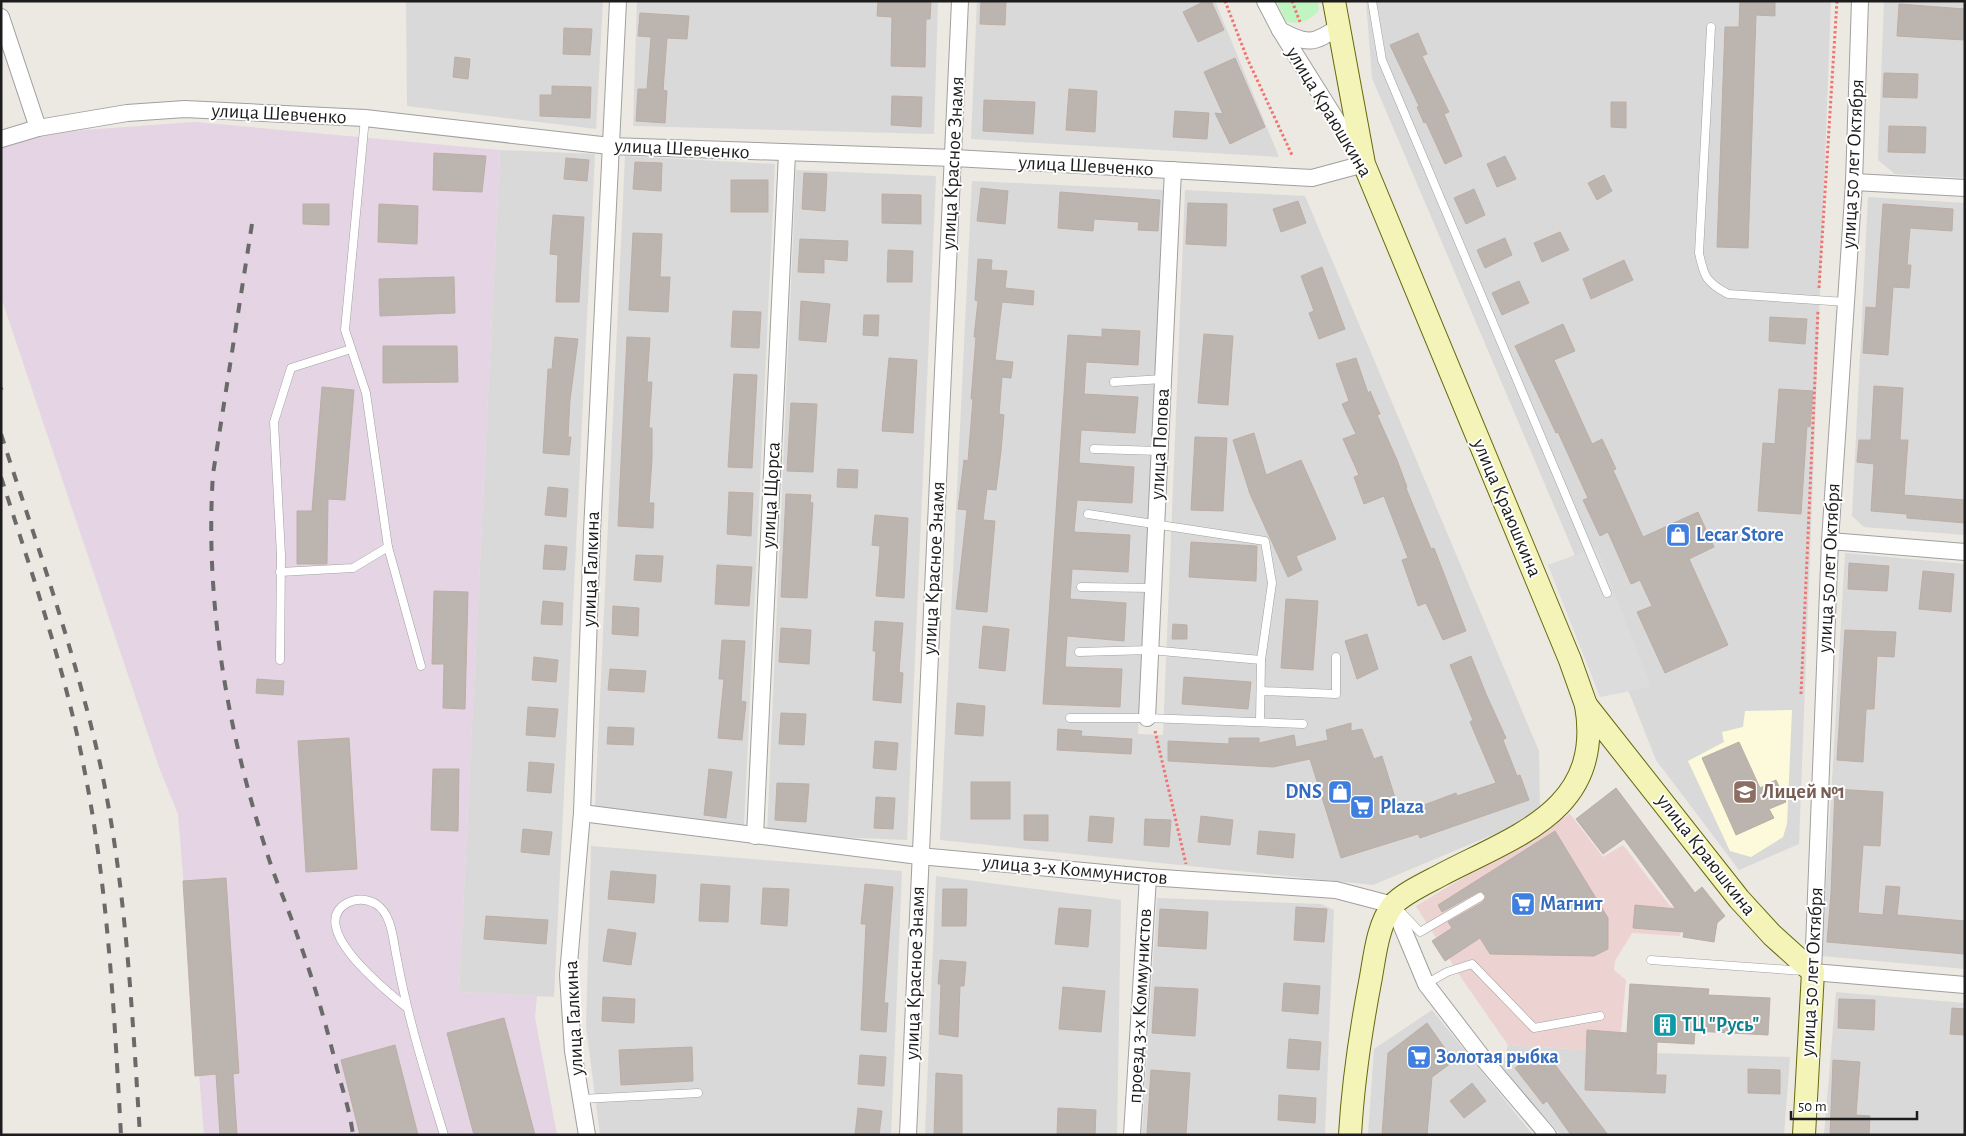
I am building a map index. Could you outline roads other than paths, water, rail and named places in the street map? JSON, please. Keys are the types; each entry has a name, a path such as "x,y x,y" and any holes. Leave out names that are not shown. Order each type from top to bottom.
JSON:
{"main road":[{"path":"1334,1 1364,164"},
{"name":"улица Краюшкина","path":"1364,164 1570,660 1586,705 1739,899 1772,935 1813,972"},
{"path":"1350,1135 1365,1007 1382,928 1393,904 1423,885 1524,832 1557,808 1575,786 1588,754 1589,737 1586,705"},
{"name":"улица 50 лет Октября","path":"1804,1135 1813,972"}],"street":[{"name":"улица Галкина","path":"587,1135 572,1051 568,975 582,813 592,532 618,1"},
{"name":"улица Красное Знамя","path":"908,1135 919,856 954,158 960,1"},
{"name":"улица Краюшкина","path":"1265,1 1280,30 1364,164"},
{"name":"улица 50 лет Октября","path":"1813,972 1830,541 1854,182 1860,1"},
{"path":"1,17 38,128"},
{"path":"1280,30 1297,40 1307,42 1320,40 1338,26"},
{"name":"улица Шевченко","path":"1,139 38,128 127,113 185,109 365,118 610,146 954,158 1312,178 1364,164"},
{"name":"улица Щорса","path":"755,836 787,153"},
{"name":"улица Попова","path":"1147,718 1173,170"},
{"path":"1854,182 1965,188"},
{"path":"1830,541 1965,552"},
{"name":"улица 3-х Коммунистов","path":"582,813 919,856 1148,877 1336,890 1393,904"},
{"name":"проезд 3-х Коммунистов","path":"1132,1135 1148,877"},
{"path":"1393,904 1426,984 1486,1062 1548,1135"},
{"path":"1813,972 1965,985"}],"lane":[{"path":"1372,1 1382,60 1607,593"},
{"path":"1711,27 1699,253 1704,276 1715,287 1728,294 1846,302"},
{"path":"365,118 345,330 366,393 388,547 421,666"},
{"path":"280,660 280,572 274,422 291,368 351,349"},
{"path":"1114,382 1163,379"},
{"path":"1094,449 1160,451"},
{"path":"1088,514 1266,541 1272,583 1261,660 1260,722"},
{"path":"280,572 352,568 388,547"},
{"path":"1081,586 1153,588"},
{"path":"1079,652 1150,650 1261,660"},
{"path":"1261,691 1336,694 1336,657"},
{"path":"1070,718 1147,718 1302,724"},
{"path":"1393,904 1420,932 1480,897"},
{"path":"406,1007 352,956 341,941 336,918 341,908 348,903 354,900 368,900 380,907 392,929 406,1007 444,1135"},
{"path":"1652,960 1813,972"},
{"path":"1426,984 1447,972 1472,964 1534,1028 1600,1016"},
{"path":"581,1099 698,1093"}],"railway":[{"path":"252,224 213,474 211,524 217,625 224,675 244,775 273,871 319,1002 353,1135"},
{"path":"1,434 54,596 78,677 99,759 116,852 122,899 140,1135"},
{"path":"1,477 57,655 75,727 92,809 109,948 121,1135"}],"place":[{"name":"Lecar Store","path":"1678,535"},
{"name":"DNS","path":"1340,792"},
{"name":"Лицей №1","path":"1745,792"},
{"name":"Plaza","path":"1362,807"},
{"name":"Магнит","path":"1523,904"},
{"name":"ТЦ \"Русь\"","path":"1665,1025"},
{"name":"Золотая рыбка","path":"1419,1057"}]}
